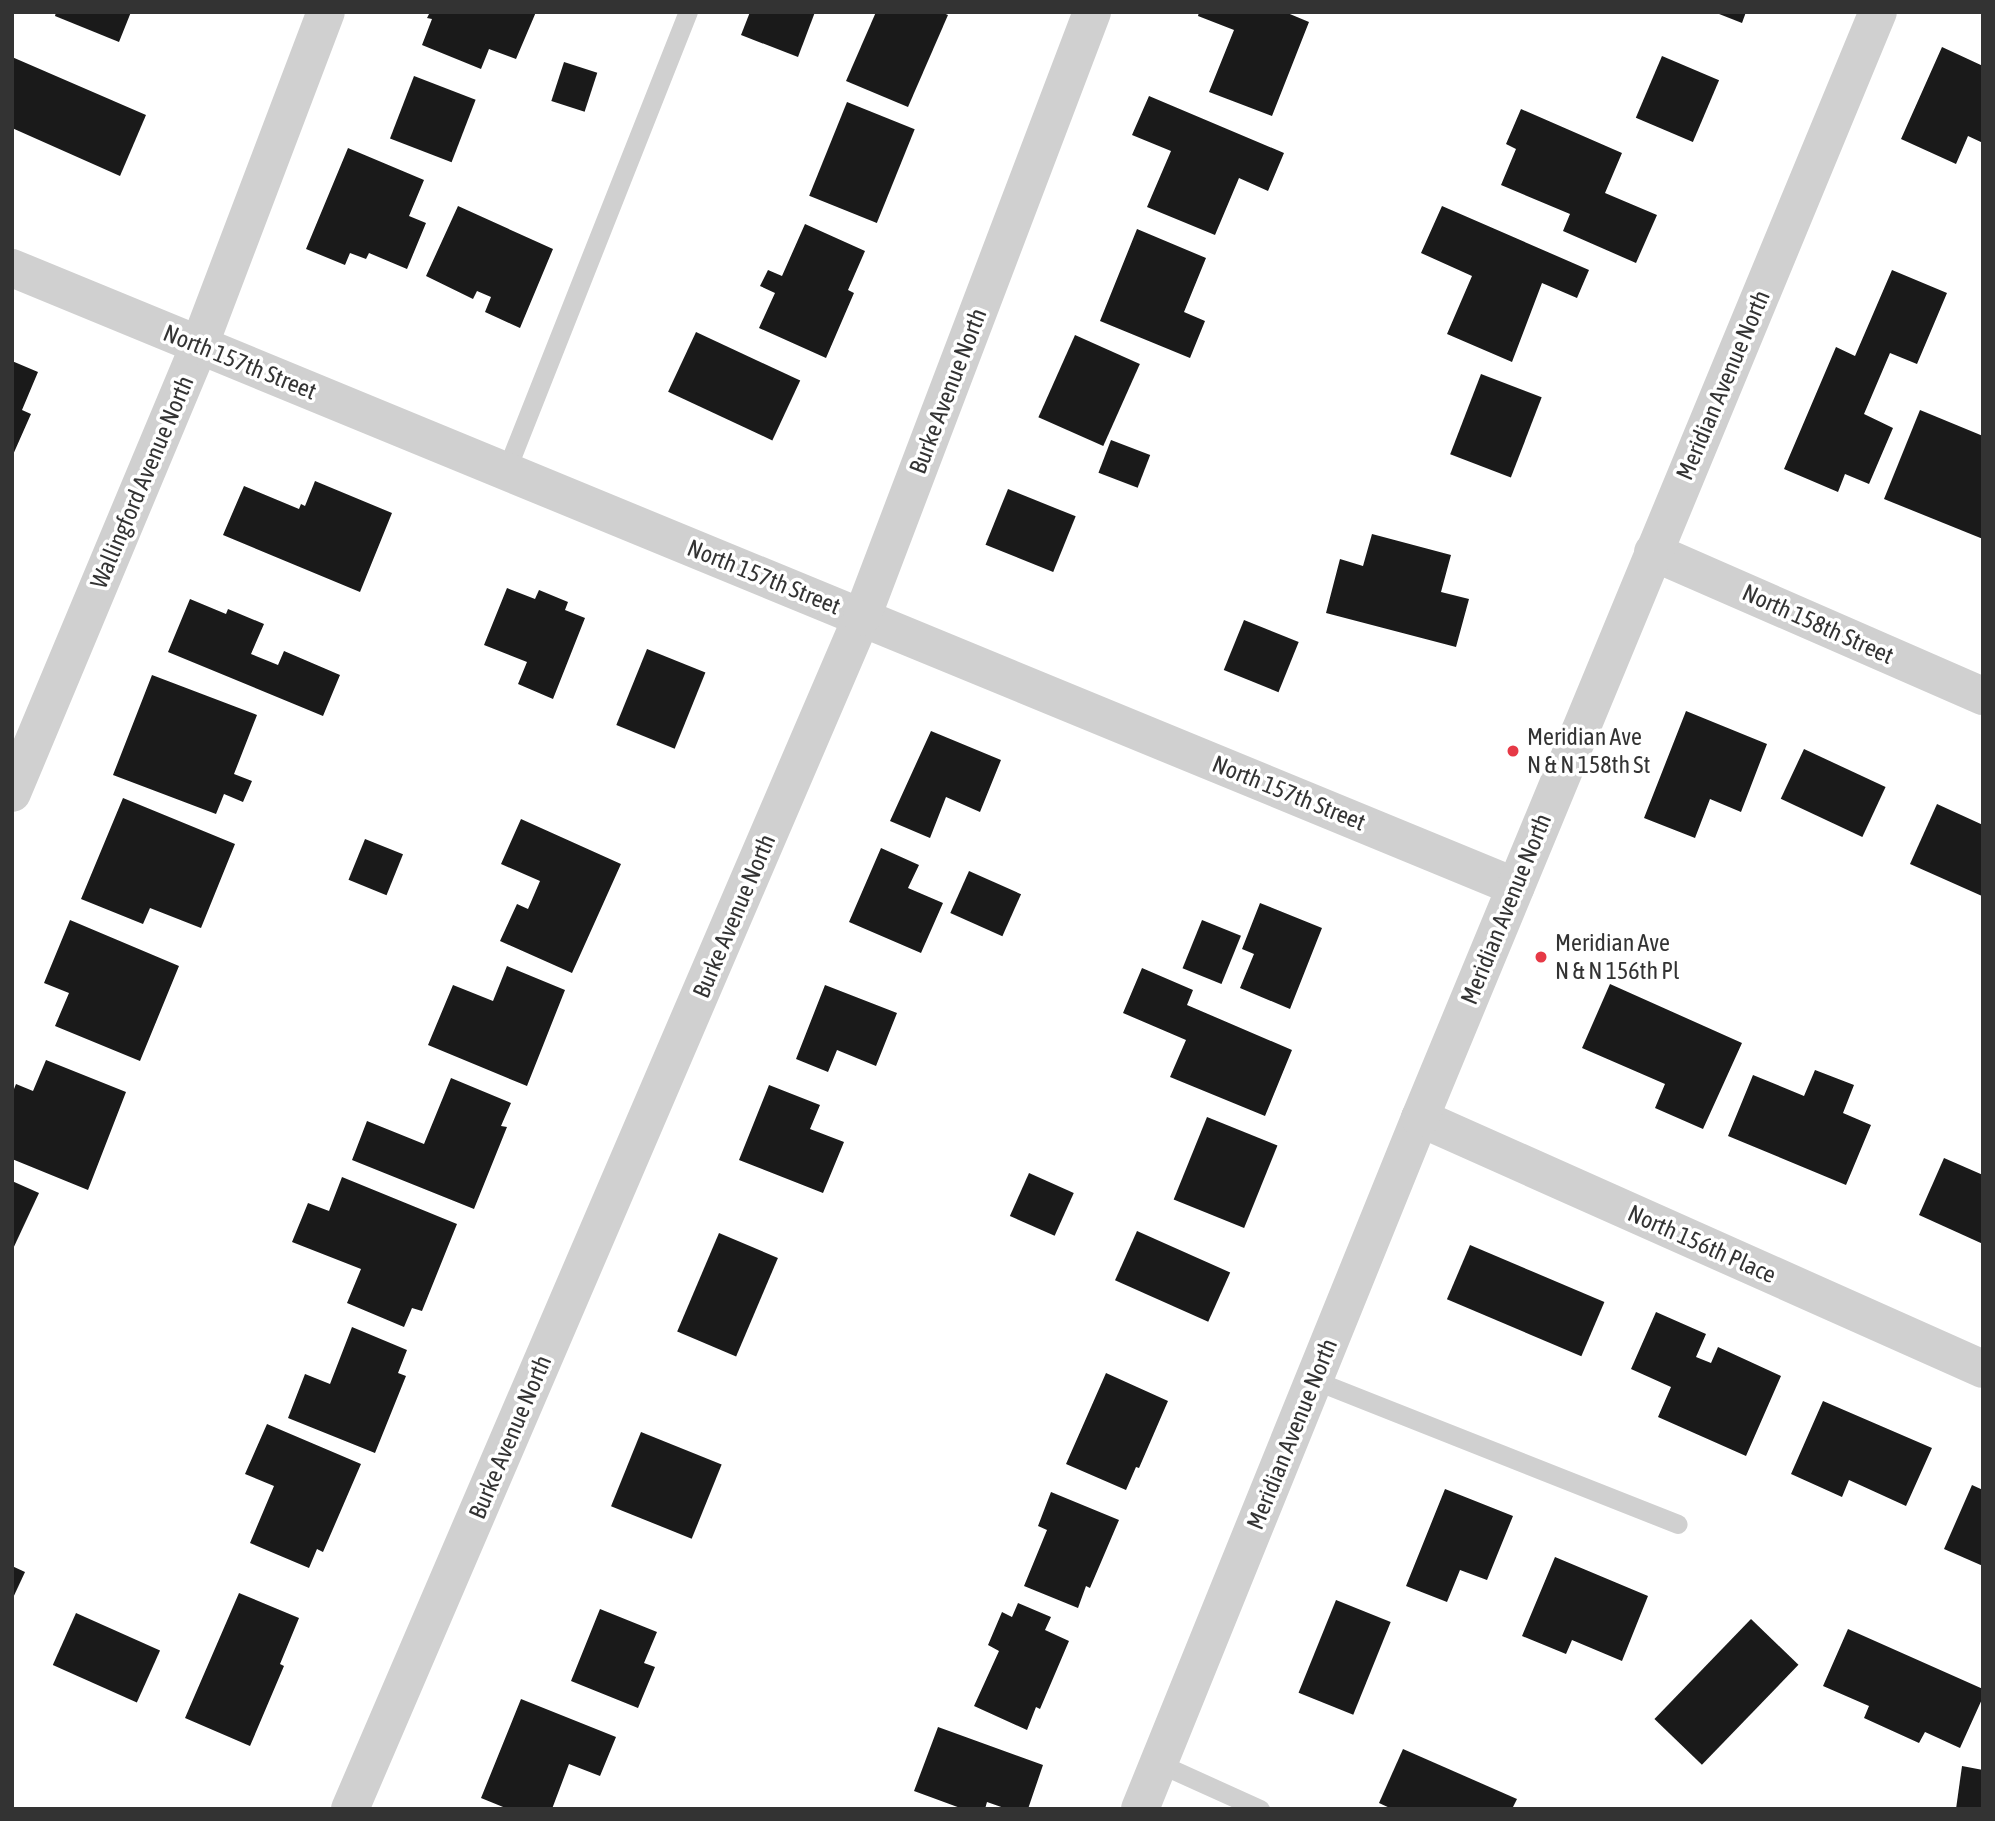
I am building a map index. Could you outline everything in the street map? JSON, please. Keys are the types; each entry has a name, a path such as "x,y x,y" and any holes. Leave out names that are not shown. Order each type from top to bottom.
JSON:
{"street":[{"name":"Wallingford Avenue North","path":"12,793 199,345 326,12"},
{"name":"Burke Avenue North","path":"350,1809 862,617 1093,12"},
{"name":"Meridian Avenue North","path":"1140,1809 1420,1118 1878,12"},
{"name":"North 157th Street","path":"12,268 1516,887"},
{"name":"North 158th Street","path":"1653,552 1983,696"},
{"name":"North 156th Place","path":"1420,1118 1983,1369"}],"lane":[{"path":"506,471 688,12"},
{"path":"1314,1380 1678,1524"},
{"path":"1158,1763 1260,1809"}],"building":[{"path":"56,12 131,12 119,42 55,16"},
{"path":"430,12 536,12 516,59 489,49 481,69 422,45 432,19 427,18"},
{"path":"750,12 815,12 798,57 741,35"},
{"path":"876,12 941,12 948,15 908,107 846,81"},
{"path":"1199,12 1285,12 1309,22 1272,116 1209,92 1234,30 1198,16"},
{"path":"1714,12 1746,12 1742,23"},
{"path":"1942,47 1983,66 1983,143 1968,136 1956,164 1901,139"},
{"path":"1662,56 1719,80 1693,142 1636,118"},
{"path":"12,57 146,115 120,176 12,128"},
{"path":"564,62 597,73 585,112 551,101"},
{"path":"414,76 476,100 452,162 390,139"},
{"path":"1149,96 1284,153 1268,191 1239,178 1215,235 1147,207 1171,151 1132,135"},
{"path":"847,102 915,129 877,223 809,196"},
{"path":"1521,109 1622,153 1605,193 1657,215 1636,263 1563,231 1570,214 1501,185 1516,149 1506,144"},
{"path":"348,148 424,180 409,216 426,223 407,269 369,253 366,259 350,253 345,265 306,249"},
{"path":"458,206 553,249 520,328 485,312 491,297 477,291 473,299 426,276"},
{"path":"1442,206 1589,270 1577,298 1542,283 1512,362 1447,334 1472,276 1421,253"},
{"path":"805,224 865,251 848,290 854,293 826,358 759,328 775,293 760,286 768,270 782,276"},
{"path":"1137,229 1206,258 1184,312 1205,321 1190,358 1100,321"},
{"path":"1892,270 1947,293 1917,364 1890,353 1864,414 1893,428 1869,484 1845,474 1838,492 1784,469 1836,347 1855,356"},
{"path":"696,332 800,381 772,440 668,392"},
{"path":"1075,335 1140,364 1103,446 1038,417"},
{"path":"12,361 38,372 22,410 31,414 12,457"},
{"path":"1481,374 1542,397 1511,478 1450,454"},
{"path":"1920,410 1983,436 1983,539 1884,499"},
{"path":"1111,440 1150,455 1138,488 1098,473"},
{"path":"315,481 392,513 360,592 223,535 244,486 299,509 301,504 305,506"},
{"path":"1008,489 1076,516 1053,572 986,545"},
{"path":"1372,534 1451,555 1441,592 1469,599 1456,647 1326,613 1340,559 1363,566"},
{"path":"507,588 535,599 539,590 568,602 565,610 585,618 553,699 518,684 527,662 484,645"},
{"path":"190,599 226,614 228,609 264,624 251,654 278,665 284,651 340,675 323,716 168,652"},
{"path":"1244,620 1299,642 1278,692 1224,670"},
{"path":"647,649 705,673 675,749 616,725"},
{"path":"152,675 257,715 234,774 252,781 243,802 224,794 216,814 113,775"},
{"path":"1686,711 1767,744 1741,812 1710,799 1695,838 1644,818"},
{"path":"931,731 1001,760 980,812 946,797 930,838 890,821"},
{"path":"1804,749 1886,787 1862,837 1781,799"},
{"path":"123,798 235,844 201,928 150,908 143,924 81,899"},
{"path":"1937,804 1983,825 1982,896 1910,864"},
{"path":"521,819 621,864 572,973 500,941 517,904 528,909 540,881 501,864"},
{"path":"365,839 403,854 387,895 349,880"},
{"path":"881,848 919,865 908,888 943,903 921,953 849,922"},
{"path":"969,871 1021,894 1002,936 950,913"},
{"path":"1260,903 1322,928 1290,1009 1240,988 1254,954 1242,949"},
{"path":"70,920 179,966 140,1061 55,1026 69,993 44,983"},
{"path":"1202,920 1241,936 1221,984 1183,968"},
{"path":"507,966 565,990 527,1086 428,1045 453,985 493,1001"},
{"path":"1142,968 1193,990 1187,1005 1292,1050 1265,1116 1170,1077 1186,1040 1123,1013"},
{"path":"1610,984 1742,1043 1703,1129 1655,1108 1665,1084 1582,1048"},
{"path":"825,985 897,1013 876,1066 837,1050 828,1072 796,1059"},
{"path":"46,1060 126,1092 88,1190 12,1159 12,1094 16,1084 33,1091"},
{"path":"1815,1070 1854,1085 1843,1113 1871,1125 1846,1185 1728,1136 1753,1075 1804,1096"},
{"path":"451,1078 511,1103 501,1126 507,1127 474,1209 352,1160 367,1121 424,1144"},
{"path":"769,1085 820,1105 810,1129 844,1142 823,1193 739,1160"},
{"path":"1207,1117 1277,1145 1244,1228 1174,1200"},
{"path":"1944,1158 1983,1175 1983,1244 1919,1215"},
{"path":"1029,1173 1074,1193 1055,1236 1010,1216"},
{"path":"342,1177 457,1224 422,1311 412,1308 404,1327 347,1303 361,1269 292,1242 308,1203 329,1211"},
{"path":"12,1181 39,1193 12,1251"},
{"path":"1137,1231 1230,1272 1208,1322 1115,1280"},
{"path":"719,1233 778,1258 736,1357 677,1331"},
{"path":"1470,1245 1604,1302 1581,1356 1447,1299"},
{"path":"1656,1312 1706,1334 1696,1357 1711,1363 1718,1347 1781,1376 1746,1456 1658,1417 1671,1387 1631,1369"},
{"path":"352,1327 407,1350 398,1373 406,1376 375,1453 288,1418 305,1374 330,1384"},
{"path":"1106,1373 1168,1401 1139,1468 1136,1467 1126,1490 1066,1464"},
{"path":"1823,1401 1932,1448 1906,1506 1849,1480 1842,1497 1791,1474"},
{"path":"267,1424 361,1464 323,1552 317,1549 309,1568 250,1543 274,1486 245,1474"},
{"path":"641,1432 722,1465 692,1539 611,1506"},
{"path":"1972,1485 1983,1490 1983,1566 1944,1549"},
{"path":"1445,1489 1513,1516 1487,1580 1460,1570 1447,1602 1406,1586"},
{"path":"1051,1492 1119,1520 1090,1588 1086,1586 1078,1608 1024,1586 1047,1530 1038,1526"},
{"path":"1555,1557 1648,1596 1622,1661 1572,1640 1566,1654 1522,1636"},
{"path":"12,1566 25,1572 12,1600"},
{"path":"239,1593 299,1618 280,1664 284,1666 250,1746 185,1718"},
{"path":"1336,1600 1391,1622 1353,1715 1299,1693"},
{"path":"1018,1603 1051,1617 1045,1630 1069,1641 1040,1709 1036,1707 1027,1730 974,1706 999,1651 988,1645 1002,1612 1012,1617"},
{"path":"600,1609 657,1632 644,1663 655,1667 638,1708 571,1681"},
{"path":"76,1613 160,1650 137,1702 53,1665"},
{"path":"1751,1619 1798,1665 1702,1765 1654,1719"},
{"path":"1848,1629 1983,1689 1983,1697 1960,1748 1925,1732 1919,1743 1864,1718 1869,1706 1823,1686"},
{"path":"521,1699 616,1737 600,1776 569,1764 552,1809 508,1809 481,1798"},
{"path":"938,1727 1043,1765 1028,1809 1007,1809 987,1802 985,1809 963,1809 914,1791"},
{"path":"1403,1749 1517,1799 1512,1809 1392,1809 1379,1803"},
{"path":"1962,1766 1983,1770 1983,1809 1956,1809"}],"place":[{"name":"Meridian Ave N & N 158th St","path":"1513,751"},
{"name":"Meridian Ave N & N 156th Pl","path":"1541,957"}]}
